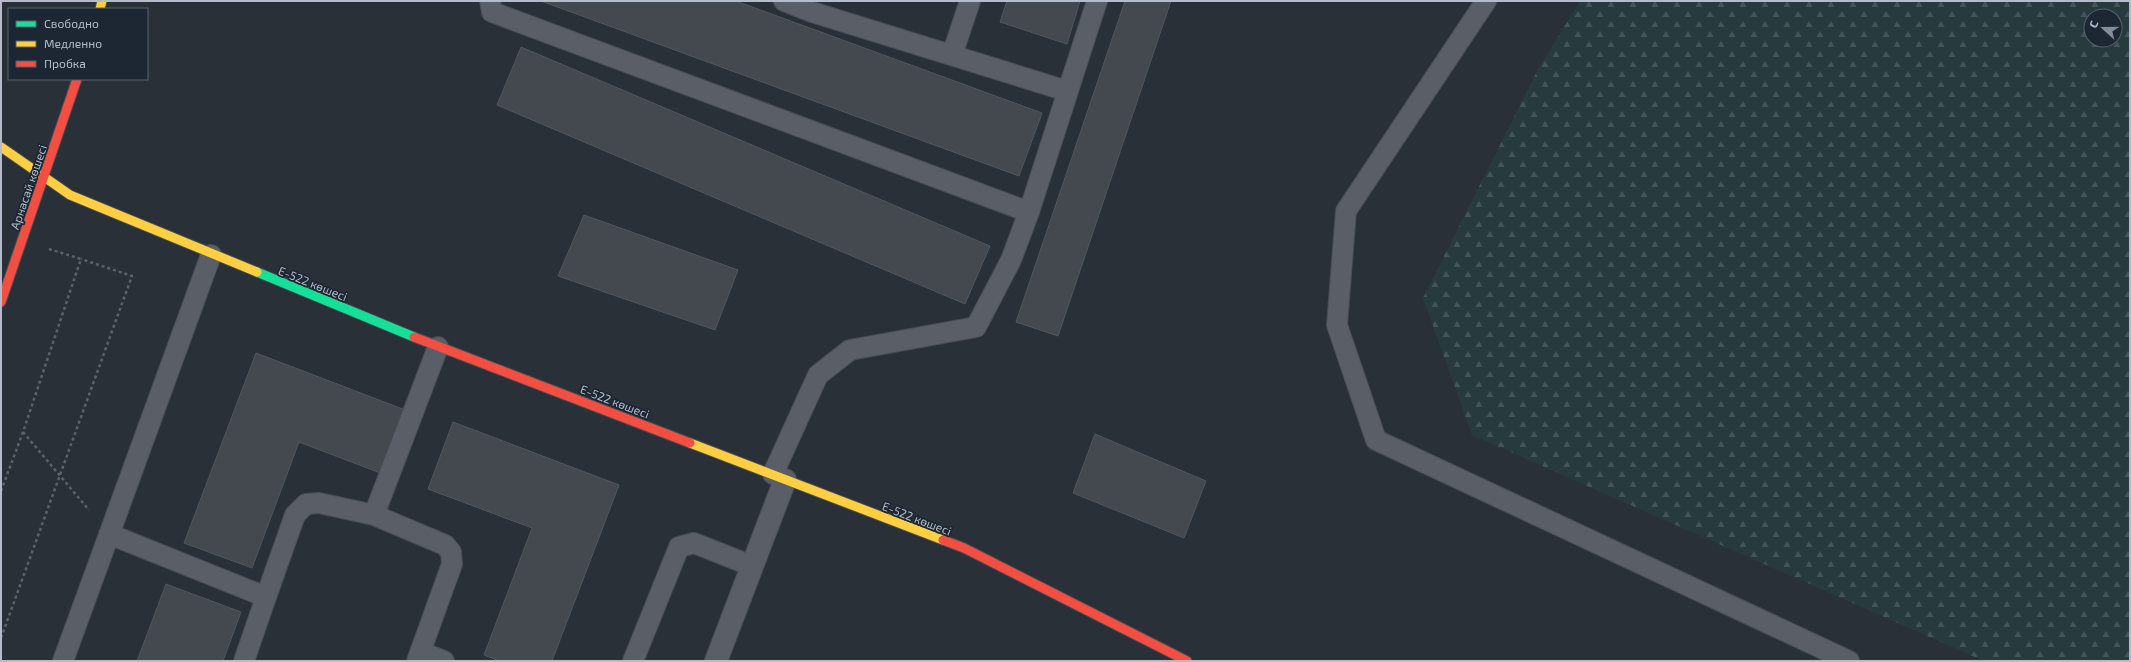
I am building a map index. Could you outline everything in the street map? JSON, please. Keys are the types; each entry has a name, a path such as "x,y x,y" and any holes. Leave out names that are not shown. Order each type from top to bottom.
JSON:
{"street":[{"name":"Арнасай көшесі","path":"1,302 45,178 77,80"},
{"name":"Е-522 көшесі","path":"1,147 70,195 210,254 438,347 964,548 1177,659"},
{"path":"716,661 752,566 779,477"}],"lane":[{"path":"490,1 492,12 1029,212"},
{"path":"784,1 814,7 952,55 1067,91"},
{"path":"952,55 970,1"},
{"path":"779,477 818,375 850,350 976,327 1011,260 1029,212 1097,1"},
{"path":"1486,1 1346,211 1337,325 1376,440 1849,661"},
{"path":"62,661 210,254"},
{"path":"374,515 438,347"},
{"path":"244,661 295,515 306,504 319,503 374,515 445,545 451,552 452,564 419,657 444,661"},
{"path":"109,534 266,597"},
{"path":"633,661 679,547 694,543 752,566"}],"path":[{"path":"1,638 132,276 22,241"},
{"path":"1,491 23,432 81,259"},
{"path":"23,432 109,534"}],"green space":[{"path":"1580,1 2130,1 2130,661 1984,661 1472,435 1423,298 1538,69"}],"building":[{"path":"541,1 736,1 1042,113 1019,176"},
{"path":"1007,1 1080,1 1067,44 1000,22"},
{"path":"1125,1 1171,1 1058,336 1016,322"},
{"path":"521,47 990,246 965,304 497,105"},
{"path":"584,215 738,270 715,330 558,276"},
{"path":"256,353 421,416 396,479 299,442 252,568 184,543"},
{"path":"453,422 619,485 552,661 500,661 484,655 532,528 428,489"},
{"path":"1095,434 1206,481 1184,538 1073,493"},
{"path":"166,584 241,612 223,661 137,661"}],"traffic: fast":[{"path":"257,272 414,337"}],"traffic: slow":[{"path":"100,8 102,1"},
{"path":"1,147 70,195 257,272"},
{"path":"690,443 943,540"}],"traffic: jam":[{"path":"1,302 77,80"},
{"path":"414,337 690,443"},
{"path":"943,540 964,548 1187,661"}]}
